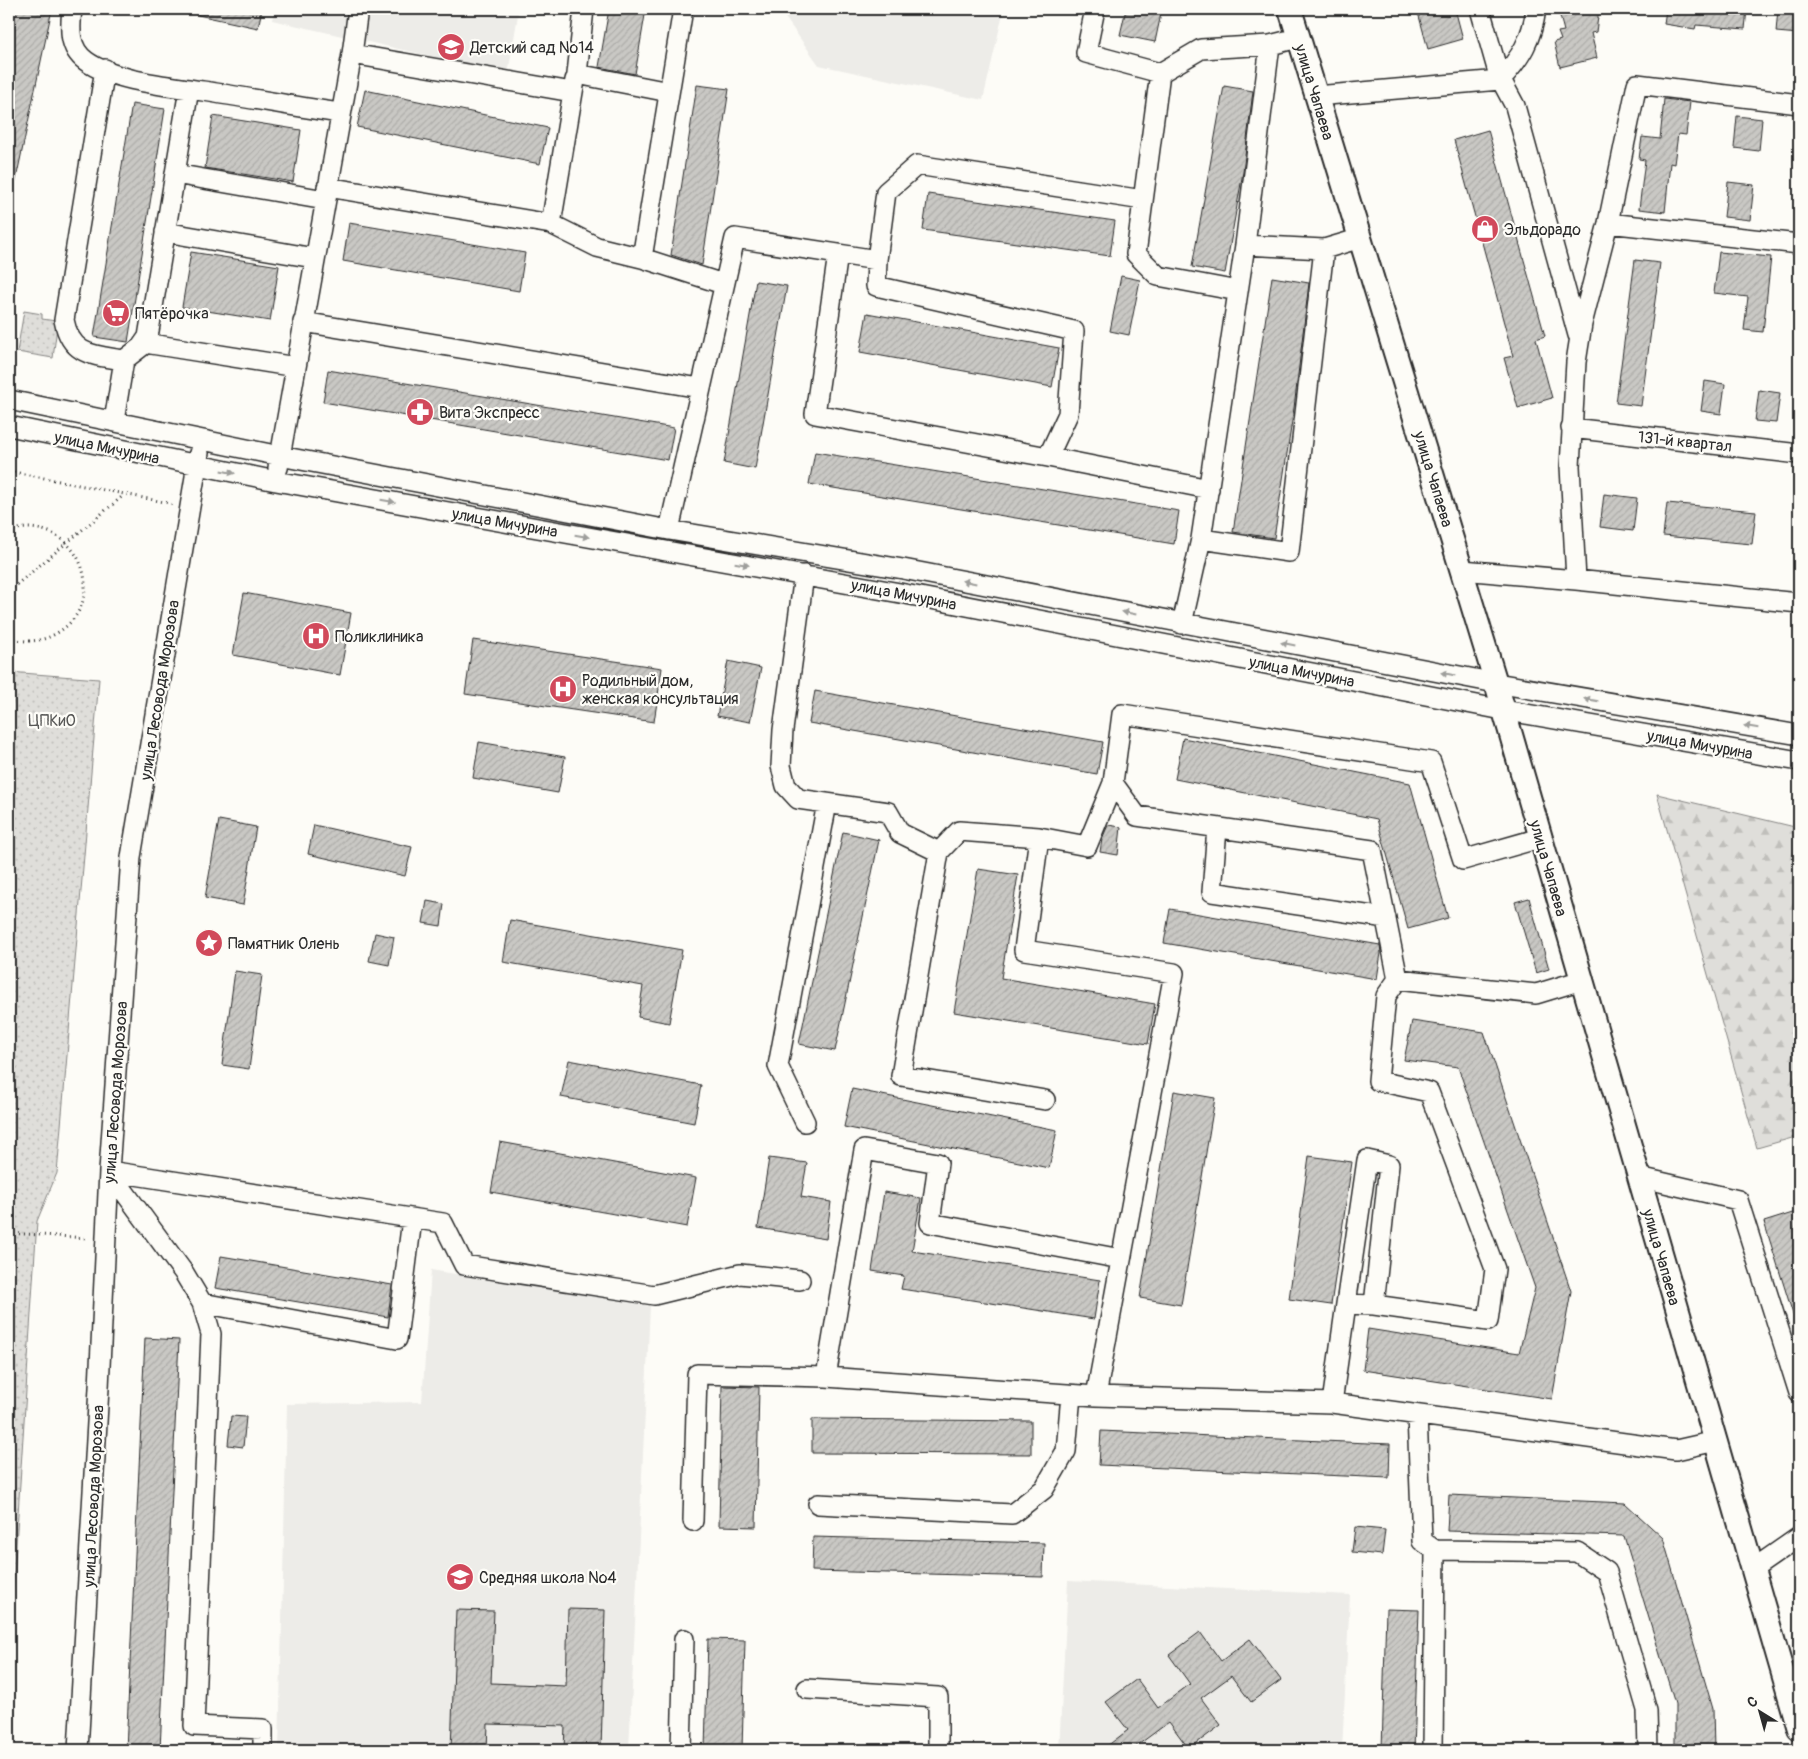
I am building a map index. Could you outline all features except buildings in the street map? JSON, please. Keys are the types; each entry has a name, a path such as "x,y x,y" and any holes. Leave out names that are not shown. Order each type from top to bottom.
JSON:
{"main road":[{"name":"улица Чапаева","path":"1290,9 1496,684 1799,1729"}],"street":[{"path":"72,9 69,28 76,50 86,61 105,70 148,82 340,113"},
{"path":"276,481 314,258 352,54 358,9"},
{"path":"550,224 575,83 584,9"},
{"path":"642,258 683,9"},
{"path":"1095,9 1086,53 1160,73 1201,49 1270,45 1298,38"},
{"path":"1480,9 1500,80 1515,106 1579,339"},
{"path":"1316,96 1500,80 1522,55 1534,26 1536,9"},
{"path":"1182,624 1202,539 1238,291 1270,45"},
{"path":"352,54 575,83 669,92"},
{"path":"105,70 64,320 67,333 80,350 92,355 124,360"},
{"path":"1160,73 1136,254 1158,276 1238,291"},
{"path":"1576,580 1571,502 1571,428 1579,339 1608,223 1637,84 1799,104"},
{"path":"114,421 124,360 145,343 150,331 189,89"},
{"path":"1048,457 1068,414 1074,331 876,286 877,260 886,192 918,165 1143,200"},
{"path":"175,174 550,224 597,247 642,258 723,284"},
{"path":"1608,223 1799,244"},
{"path":"165,232 314,258"},
{"path":"669,530 723,284 735,238 877,260"},
{"path":"1244,245 1324,249 1360,238"},
{"path":"1202,539 1289,552 1324,249"},
{"path":"838,254 815,414 1209,489"},
{"path":"304,322 700,388"},
{"path":"145,343 296,367"},
{"name":"улица Мичурина","path":"9,400 280,456 669,530 903,569 1496,684 1799,735"},
{"name":"улица Мичурина","path":"9,426 276,481 804,576 1503,710 1799,761"},
{"name":"131-й квартал","path":"1571,428 1799,454"},
{"name":"улица Лесовода Морозова","path":"78,1750 109,1172 131,857 196,465 202,439"},
{"path":"1462,570 1799,603"},
{"path":"804,576 783,730 781,766 786,786 798,799 888,812 900,833 939,852"},
{"path":"1045,1100 901,1076 939,852 959,831 1039,837 1087,846 1113,782 1122,714 1431,762 1463,860 1540,838"},
{"path":"1113,782 1137,816 1372,850 1398,979 1386,996 1378,1081 1429,1092 1495,1269 1488,1322 1374,1305 1346,1304"},
{"path":"805,1122 778,1066 827,803"},
{"path":"1217,828 1212,892 1386,918"},
{"path":"1039,837 1024,950 1174,972 1096,1396"},
{"path":"1398,979 1536,994 1582,980"},
{"path":"826,1377 864,1150 938,1163 930,1223 1121,1259"},
{"path":"1332,1403 1367,1160 1389,1165 1374,1305"},
{"path":"109,1172 442,1223 464,1265 654,1295 740,1274 800,1280"},
{"path":"109,1172 169,1251 202,1303 211,1334 194,1726 263,1728 263,1750"},
{"path":"1639,1177 1738,1200 1799,1393"},
{"path":"202,1303 398,1339 412,1219"},
{"path":"693,1521 697,1374 826,1377 1071,1395 1332,1403 1676,1450 1716,1441"},
{"path":"818,1504 1012,1514 1044,1489 1066,1451 1071,1395"},
{"path":"1417,1415 1422,1540 1435,1550 1577,1552 1607,1572 1647,1710 1648,1750"},
{"path":"1753,1569 1799,1537"},
{"path":"1433,1750 1435,1550"},
{"path":"681,1750 684,1639"},
{"path":"807,1689 938,1697 938,1750"}],"path":[{"path":"9,471 189,508"},
{"path":"9,592 124,494"},
{"path":"9,531 34,528 57,535 67,543 81,563 85,587 79,611 63,630 52,636 28,642 9,638"},
{"path":"9,1233 106,1239"}],"shaded area":[{"name":"Детский сад №14","path":"274,9 519,9 508,74 272,20"},
{"path":"779,9 1004,9 983,100 819,65"},
{"name":"Средняя школа №4","path":"431,1270 650,1306 629,1750 279,1750 287,1404 422,1402"},
{"path":"1068,1581 1350,1595 1342,1750 1059,1750"}],"green space":[{"path":"24,311 42,314 42,319 56,321 53,358 17,352"},
{"name":"ЦПКиО","path":"9,672 99,679 57,1173 37,1221 9,1653"},
{"path":"1657,794 1799,828 1799,1136 1757,1148"}],"place":[{"name":"Детский сад №14","path":"451,47"},
{"name":"Эльдорадо","path":"1485,229"},
{"name":"Пятёрочка","path":"116,313"},
{"name":"Вита Экспресс","path":"420,412"},
{"name":"Поликлиника","path":"316,636"},
{"name":"Родильный дом, женская консультация","path":"563,689"},
{"name":"Памятник Олень","path":"209,943"},
{"name":"Средняя школа №4","path":"460,1577"}]}
